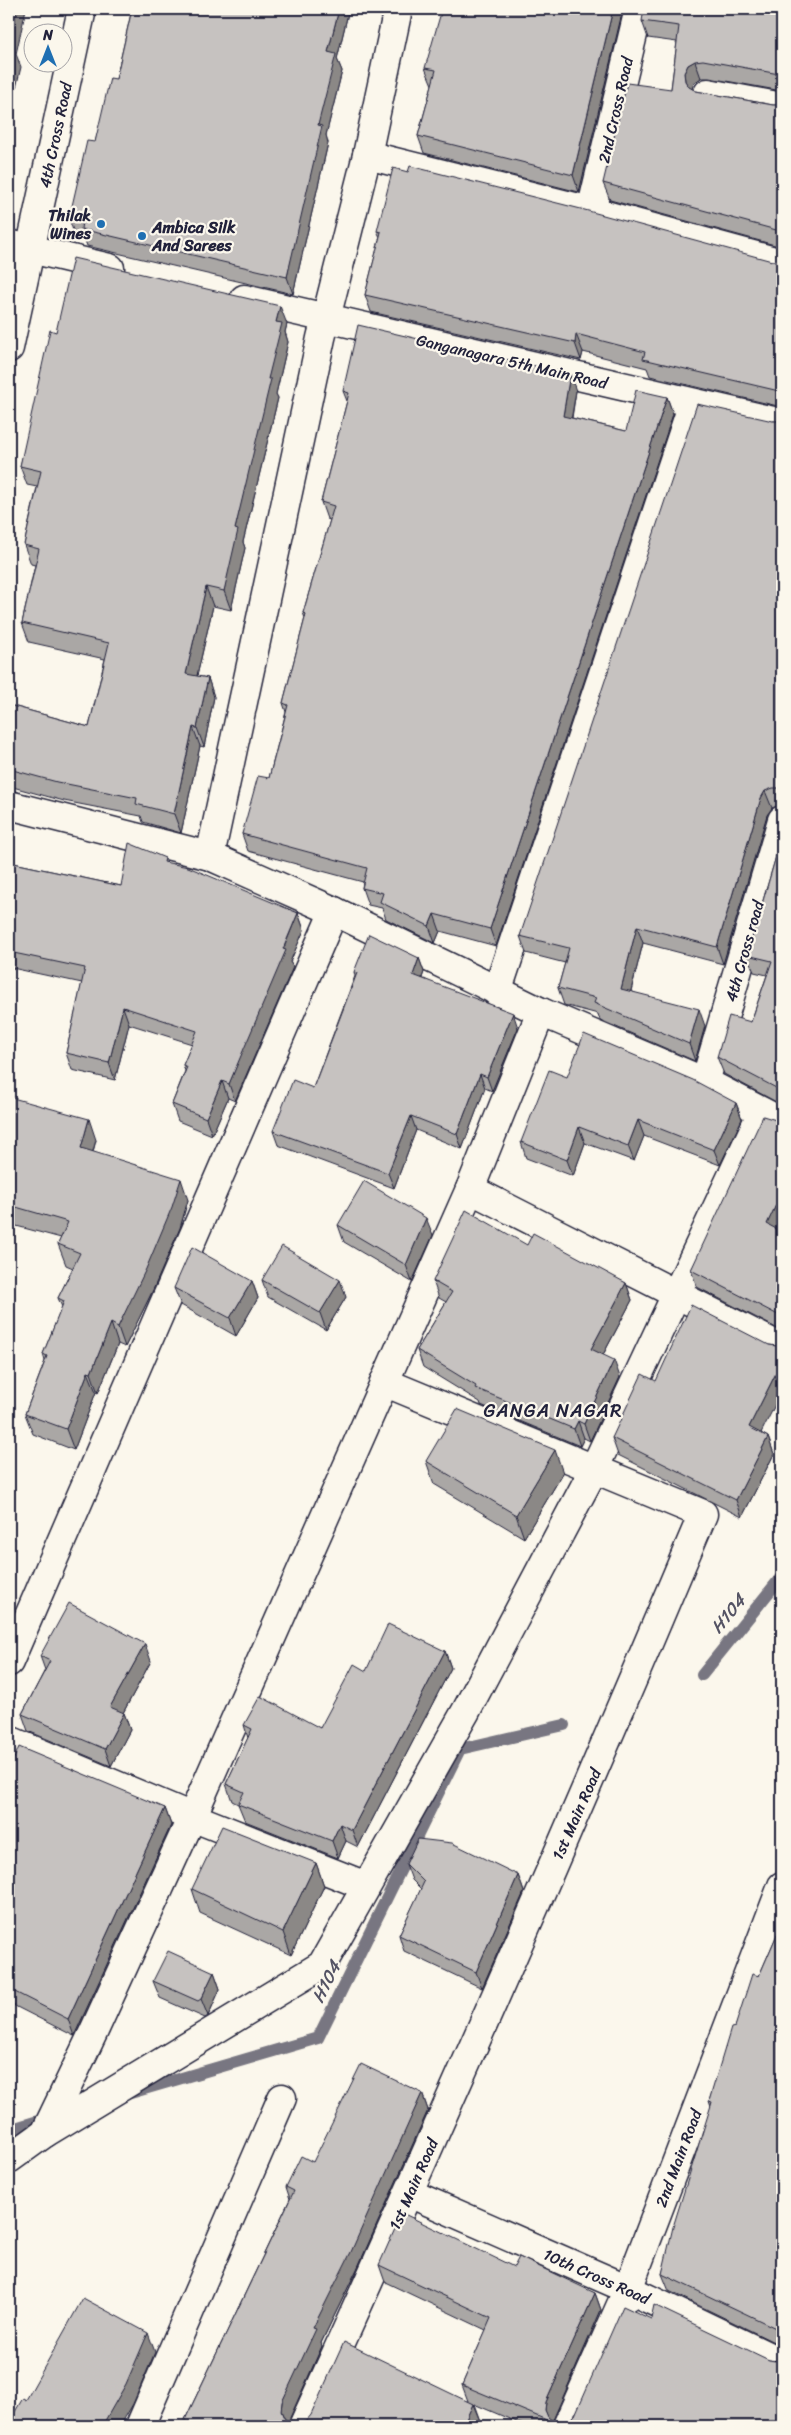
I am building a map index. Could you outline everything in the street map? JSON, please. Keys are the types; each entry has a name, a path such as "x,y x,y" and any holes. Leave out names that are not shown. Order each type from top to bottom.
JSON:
{"street":[{"name":"4th Cross Road","path":"9,348 19,247 82,9"},
{"path":"210,856 326,318 367,156 398,9"},
{"name":"2nd Cross Road","path":"591,211 639,9"},
{"path":"706,93 782,107"},
{"path":"367,156 591,211 782,263"},
{"path":"19,247 135,274"},
{"name":"Ganganagara 5th Main Road","path":"221,294 782,424"},
{"path":"497,992 693,403"},
{"path":"9,805 210,856 334,911 497,992 705,1082 772,1117 676,1295 594,1469 466,1711 322,1965 47,2130 9,2159"},
{"name":"4th Cross road","path":"705,1082 782,820"},
{"path":"9,1662 334,911"},
{"path":"47,2130 192,1817 470,1189 541,1012"},
{"path":"470,1189 782,1348"},
{"name":"1st Main Road","path":"304,2426 409,2193 600,1757 703,1514 384,1382"},
{"path":"9,1740 192,1817 366,1886"},
{"name":"2nd Main Road","path":"567,2426 628,2289 782,1886"},
{"path":"146,2424 282,2098"},
{"name":"10th Cross Road","path":"409,2193 628,2289 782,2363"}],"building":[{"path":"9,9 16,9 9,42"},
{"path":"132,9 339,9 328,52 336,54 318,125 322,126 287,277 81,229 82,222 69,219 87,141 95,142 110,78 116,79"},
{"path":"442,9 613,9 573,175 418,136 436,70 425,68"},
{"path":"644,9 782,9 782,76 703,60 695,61 688,65 684,73 685,81 689,87 696,91 773,105 780,105 782,103 782,232 603,183 627,83 671,89 679,26 642,21"},
{"path":"9,50 15,51 9,76"},
{"path":"410,166 581,209 772,261 782,259 782,392 643,359 645,352 576,334 575,343 365,295 381,232 377,231 393,168 408,172"},
{"path":"73,258 280,306 276,322 282,323 268,379 271,379 235,529 238,530 224,591 206,587 186,674 208,678 197,728 193,727 174,814 136,804 137,798 57,782 9,769 9,705 89,727 109,643 22,623 39,549 24,545 41,471 20,466 50,330 56,332"},
{"path":"358,325 570,374 563,416 626,431 636,390 667,397 490,929 434,914 429,926 380,902 383,893 362,888 367,868 242,834 258,776 269,778 288,705 283,703 306,614 303,613 334,506 321,502 349,393 343,391"},
{"path":"697,404 773,421 780,421 782,419 782,789 773,788 765,791 761,798 717,947 637,926 621,989 699,1009 689,1044 594,1003 596,998 558,988 569,948 520,936"},
{"path":"782,836 782,1091 717,1057 729,1016 751,1022 772,961 747,955"},
{"path":"129,843 165,858 164,862 188,867 298,913 283,949 286,950 229,1084 222,1081 206,1118 172,1104 187,1067 183,1065 197,1031 123,1007 109,1063 66,1053 85,968 9,952 9,862 121,886"},
{"path":"369,934 419,958 413,975 513,1013 487,1077 480,1074 457,1134 411,1116 388,1173 273,1131 293,1080 313,1088 357,973 354,972"},
{"path":"584,1034 693,1080 736,1103 714,1150 638,1120 628,1146 579,1127 567,1160 521,1142 549,1070 567,1077"},
{"path":"9,1097 89,1119 81,1148 181,1179 172,1207 146,1269 118,1327 111,1323 91,1373 88,1372 66,1429 25,1414 47,1356 43,1354 64,1301 58,1298 80,1253 58,1244 68,1222 9,1205"},
{"path":"763,1116 776,1120 782,1119 782,1192 767,1224 782,1232 782,1317 691,1270"},
{"path":"364,1181 426,1218 406,1265 338,1225"},
{"path":"466,1210 527,1245 533,1233 626,1283 591,1349 614,1360 584,1424 578,1421 574,1429 475,1388 476,1386 417,1350 452,1292 433,1281"},
{"path":"282,1246 340,1280 320,1313 262,1280"},
{"path":"192,1247 252,1281 230,1318 174,1288"},
{"path":"691,1305 769,1345 782,1345 782,1361 749,1427 768,1437 736,1500 612,1438 642,1374 656,1381"},
{"path":"457,1409 555,1450 516,1515 426,1461"},
{"path":"69,1603 145,1644 110,1707 124,1713 105,1749 22,1714 50,1661 40,1656"},
{"path":"388,1624 445,1651 352,1830 340,1824 332,1841 238,1804 244,1792 226,1784 252,1729 244,1725 260,1696 320,1728 354,1664 366,1671"},
{"path":"19,1747 165,1808 68,2019 9,1989 9,1770"},
{"path":"222,1826 316,1863 283,1932 192,1889"},
{"path":"418,1839 452,1843 518,1875 476,1972 399,1935 424,1882 406,1864"},
{"path":"782,1923 782,2331 662,2274 673,2227 712,2102 709,2101 731,2028 735,2027 752,1974 759,1976"},
{"path":"168,1951 214,1972 201,1999 198,2001 153,1981"},
{"path":"361,2064 422,2093 351,2252 313,2328 316,2329 282,2402 281,2411 284,2418 291,2423 299,2424 306,2421 311,2415 344,2342 473,2404 463,2426 182,2426 294,2191 286,2187 301,2156 313,2162"},
{"path":"402,2213 514,2267 519,2257 595,2293 546,2402 545,2410 548,2417 555,2423 563,2424 575,2415 623,2306 651,2319 654,2305 769,2360 777,2361 782,2359 782,2426 561,2426 462,2385 491,2318 379,2265"},
{"path":"83,2298 148,2333 126,2384 102,2426 9,2426 9,2422 23,2398 26,2400"}],"waterway":[{"name":"H104","path":"702,1675 782,1576"},
{"name":"H104","path":"127,2094 318,2038 460,1749 564,1725"},
{"name":"H104","path":"9,2130 51,2117"}],"place":[{"name":"Thilak Wines","path":"101,224"},
{"name":"Ambica Silk And Sarees","path":"142,236"}],"district":[{"name":"GANGA NAGAR","path":"553,1410"}]}
